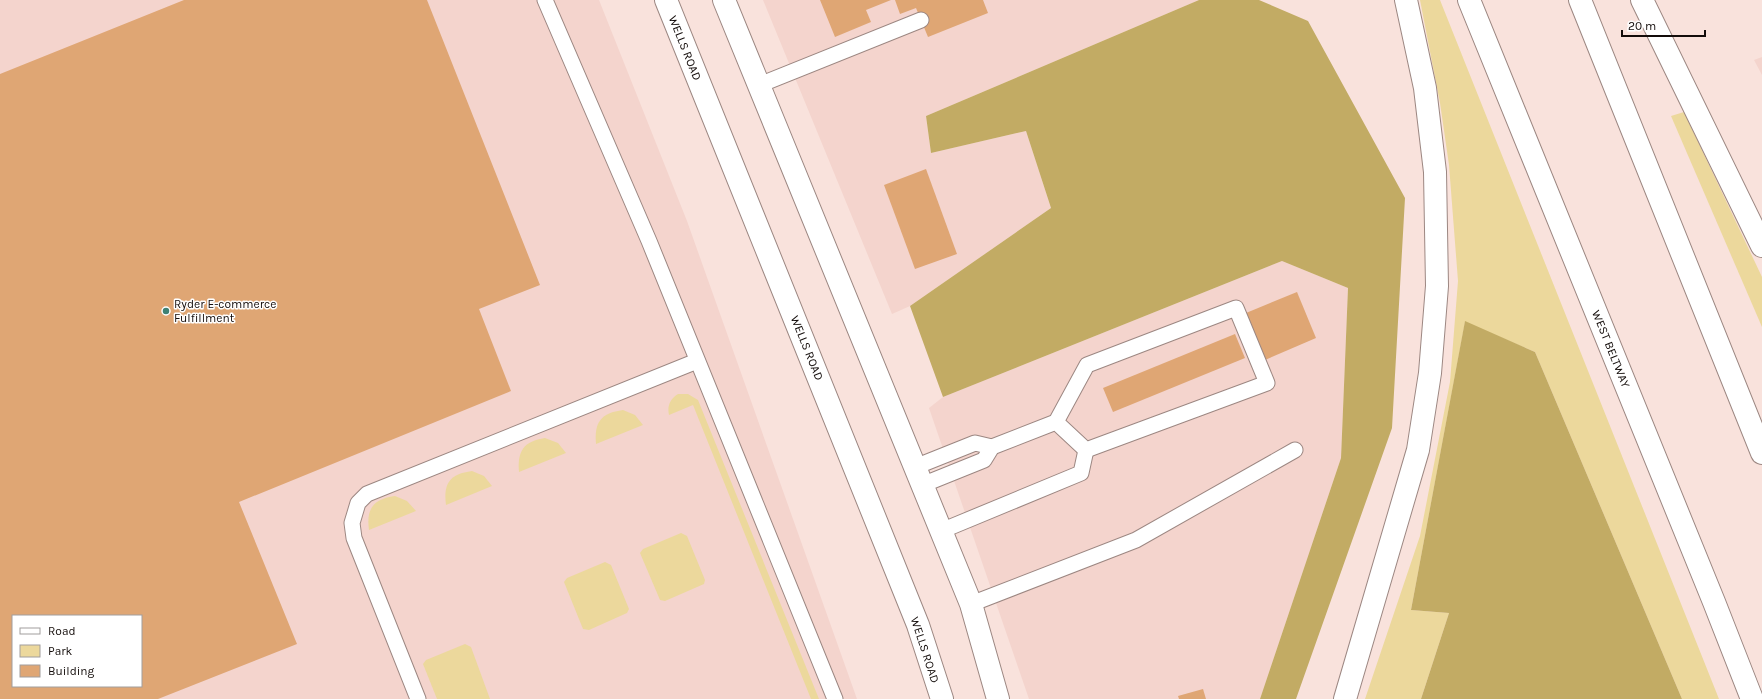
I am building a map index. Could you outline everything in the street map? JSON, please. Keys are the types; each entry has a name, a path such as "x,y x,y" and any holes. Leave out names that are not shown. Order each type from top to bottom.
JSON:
{"main road":[{"name":"WELLS ROAD","path":"666,0 918,625 942,699"},
{"path":"724,0 971,604 998,699"},
{"path":"1345,699 1418,450 1430,373 1437,286 1434,172 1425,88 1406,0"},
{"name":"WEST BELTWAY","path":"1469,0 1752,699"},
{"path":"1580,0 1762,453"},
{"path":"1642,0 1762,246"}],"lane":[{"path":"545,0 649,241 835,699"},
{"path":"759,86 921,20"},
{"path":"919,476 984,460 992,447 1056,422 1087,365 1236,308 1267,383 1086,450"},
{"path":"418,699 354,538 352,523 358,503 367,494 416,473 492,444 697,361"},
{"path":"1056,422 1086,450"},
{"path":"941,531 1082,473 1086,450"},
{"path":"971,604 1136,540 1295,450"}],"shaded area":[{"path":"0,0 599,0 687,221 857,699 0,699"},
{"path":"763,0 1199,0 926,116 931,153 1026,131 1051,208 910,306 892,314"},
{"path":"1199,0 1259,0 1308,21 1405,198 1392,428 1296,699 1260,699 1341,458 1348,288 1282,261 943,397 910,306 1051,208 1026,131 931,153 926,116"},
{"path":"1762,57 1762,75 1754,60"},
{"path":"1282,261 1348,288 1341,458 1260,699 1029,699 929,408 943,397"},
{"path":"1465,321 1535,352 1682,699 1421,699 1449,613 1411,610"}],"green space":[{"path":"1420,0 1440,0 1719,699 1682,699 1535,352 1465,322 1411,610 1449,613 1421,699 1365,699 1420,536 1450,382 1458,281 1449,165 1440,103"},
{"path":"1684,112 1762,277 1762,327 1671,116"},
{"path":"678,394 688,394 698,400 819,699 811,699 693,405 669,415 668,409 670,403"},
{"path":"623,410 635,415 643,425 596,444 596,430 600,420 609,413"},
{"path":"545,438 558,443 566,453 519,472 519,458 523,448 538,439"},
{"path":"472,471 484,476 492,486 446,505 445,497 447,485 453,477 464,472"},
{"path":"395,496 407,501 416,511 369,530 369,516 373,506 387,497"},
{"path":"681,533 687,536 705,580 704,584 665,601 660,600 640,553 643,549"},
{"path":"605,562 611,565 629,609 627,613 589,630 583,629 564,582 567,578"},
{"path":"465,644 471,647 490,699 437,699 423,664 426,660"}],"building":[{"path":"184,0 427,0 540,285 479,309 511,391 239,502 297,644 158,699 0,699 0,74"},
{"path":"820,0 891,0 866,10 871,22 835,37"},
{"path":"895,0 983,0 988,13 928,37 916,8 900,14"},
{"path":"926,169 957,254 915,269 884,185"},
{"path":"1297,292 1316,338 1265,360 1246,313"},
{"path":"1235,334 1245,358 1113,412 1103,388"},
{"path":"1203,689 1206,699 1179,699 1178,696"}],"place":[{"name":"Ryder E-commerce Fulfillment","path":"166,311"}]}
